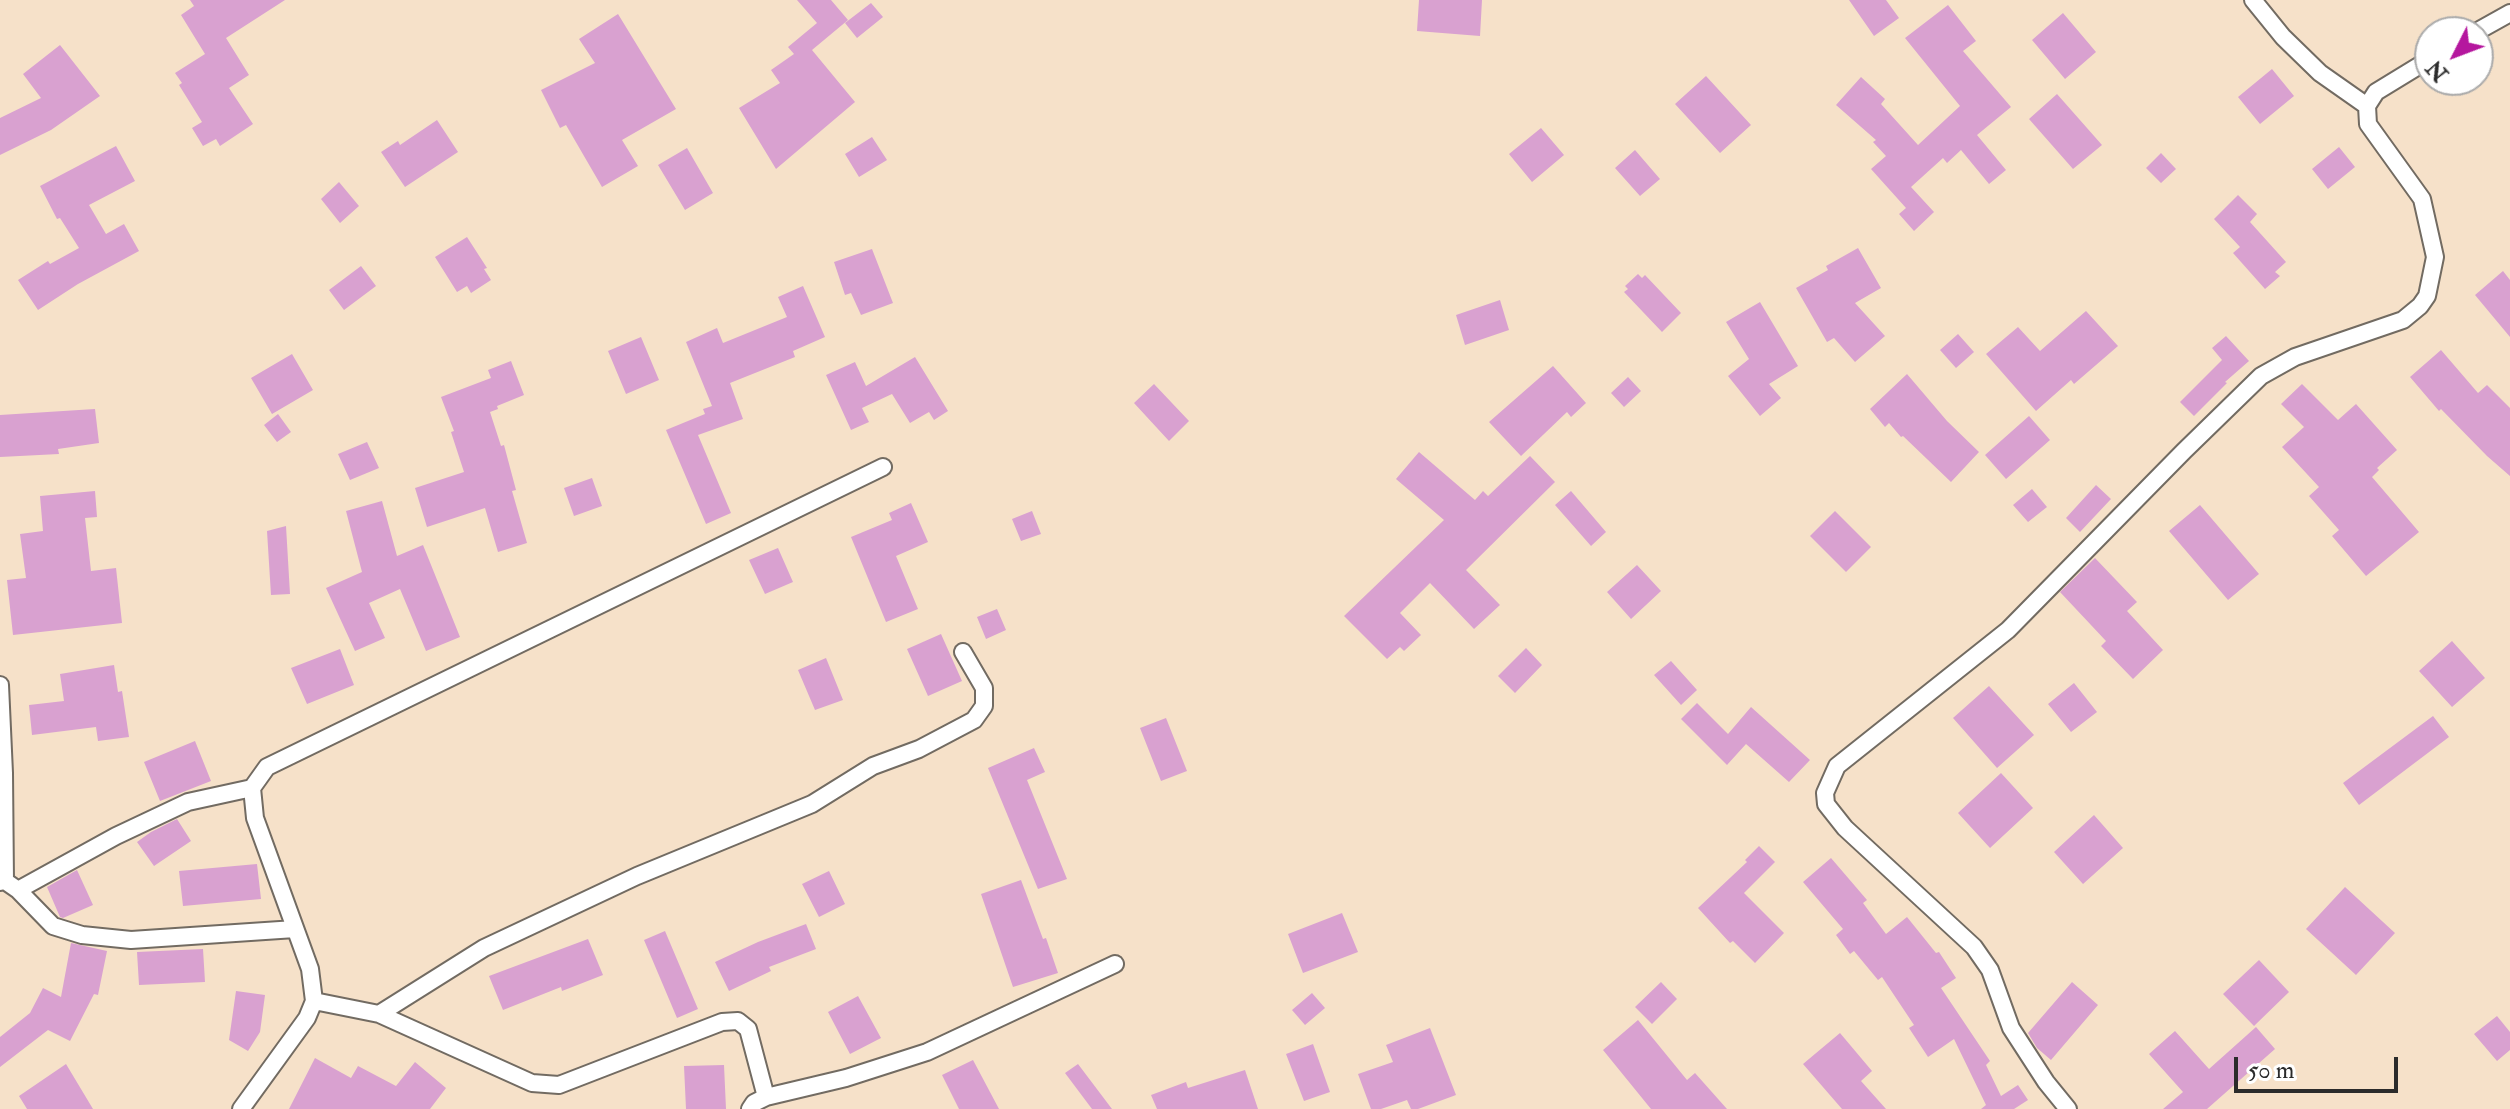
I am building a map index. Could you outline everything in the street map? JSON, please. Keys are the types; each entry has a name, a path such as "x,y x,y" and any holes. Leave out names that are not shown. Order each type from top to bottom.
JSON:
{"street":[{"path":"2253,0 2283,37 2320,73 2367,106"},
{"path":"2068,1109 2046,1082 2011,1028 1990,970 1974,947 1845,828 1826,804 1825,793 1837,766 2008,630 2261,376 2295,357 2403,320 2420,306 2427,296 2435,257 2422,199 2368,124 2367,106 2376,92 2414,69"},
{"path":"241,1109 307,1018 314,1001 310,969 255,818 252,788 267,767 883,467"},
{"path":"379,1014 484,948 637,876 812,804 873,766 919,749 974,720 984,706 984,688 963,652"},
{"path":"0,685 8,884 53,926 82,935 131,940 295,929"},
{"path":"8,884 188,802 252,788"},
{"path":"750,1109 766,1097 846,1078 927,1052 1115,964"},
{"path":"314,1001 379,1014 532,1083 559,1085 722,1022 738,1021 748,1029 766,1097"}],"building":[{"path":"190,0 285,0 226,38 249,75 229,88 253,124 220,146 216,139 203,146 192,128 202,122 175,73 205,54 181,15 194,6"},
{"path":"797,0 831,0 848,20 812,50 855,102 776,169 739,108 780,83 771,70 794,54 788,47 817,23"},
{"path":"1419,0 1482,0 1480,36 1417,31"},
{"path":"1849,0 1886,0 1899,18 1874,36"},
{"path":"871,3 883,17 857,38 845,23"},
{"path":"1948,5 1976,41 1963,51 2011,107 1977,135 2006,170 1989,184 1961,150 1947,163 1943,158 1911,187 1934,212 1914,231 1899,214 1906,208 1871,169 1886,156 1873,142 1876,140 1836,105 1861,77 1885,99 1881,104 1918,145 1960,106 1905,38"},
{"path":"2063,13 2096,52 2065,79 2032,40"},
{"path":"618,14 676,109 622,140 638,166 602,187 566,125 560,128 541,90 595,63 579,39"},
{"path":"60,45 100,96 51,130 0,155 0,118 41,98 23,74"},
{"path":"2272,69 2294,96 2260,124 2238,97"},
{"path":"1706,76 1751,125 1720,153 1675,104"},
{"path":"2057,94 2102,145 2073,169 2029,119"},
{"path":"437,120 458,152 405,187 381,152 398,141 400,145"},
{"path":"1541,128 1564,155 1532,182 1509,154"},
{"path":"872,137 887,160 859,177 845,154"},
{"path":"116,146 135,181 89,205 106,234 124,224 139,251 38,310 18,280 48,261 50,264 79,248 60,218 57,219 40,186"},
{"path":"2339,147 2355,167 2328,189 2312,169"},
{"path":"687,148 713,193 685,210 658,165"},
{"path":"1635,150 1660,179 1640,196 1615,168"},
{"path":"2161,153 2176,169 2161,183 2146,168"},
{"path":"339,182 359,206 340,223 321,199"},
{"path":"2238,195 2257,214 2250,222 2286,262 2275,272 2280,276 2265,289 2233,253 2240,247 2214,219"},
{"path":"467,237 491,280 471,293 467,286 457,292 435,257"},
{"path":"1858,248 1881,288 1855,303 1885,336 1855,362 1834,338 1827,342 1796,288"},
{"path":"872,249 893,303 861,315 851,293 845,295 834,262"},
{"path":"361,266 376,286 344,310 329,290"},
{"path":"2503,271 2510,280 2510,337 2475,295"},
{"path":"1638,274 1642,278 1645,275 1681,313 1662,332 1624,292 1628,289 1625,286"},
{"path":"803,286 825,337 793,351 795,357 730,383 743,419 698,435 731,513 706,524 666,430 705,414 703,409 712,406 686,342 717,328 723,343 787,317 778,297"},
{"path":"1500,300 1509,330 1465,345 1456,315"},
{"path":"1760,302 1798,366 1769,384 1781,398 1760,416 1728,376 1749,359 1726,322"},
{"path":"2086,311 2118,346 2074,384 2071,380 2036,411 1986,354 2018,327 2040,351"},
{"path":"1958,334 1974,352 1956,368 1940,350"},
{"path":"2226,336 2249,361 2194,416 2180,402 2222,360 2212,348"},
{"path":"641,337 659,380 626,394 608,351"},
{"path":"2441,350 2478,393 2487,385 2510,408 2510,476 2441,409 2439,411 2410,377"},
{"path":"292,354 313,390 272,414 251,378"},
{"path":"915,357 948,411 934,420 929,412 910,423 892,394 862,408 869,422 851,430 826,375 855,362 866,386"},
{"path":"511,361 524,395 490,412 501,446 504,445 516,490 512,491 527,543 498,552 485,508 427,527 415,488 464,472 451,432 454,431 441,397 491,378 488,370"},
{"path":"1553,366 1586,403 1571,417 1567,412 1521,456 1489,422"},
{"path":"1907,374 1947,421 1979,452 1951,482 1889,423 1885,427 1870,409"},
{"path":"1628,377 1641,391 1624,407 1611,393"},
{"path":"1154,384 1189,421 1169,441 1134,403"},
{"path":"2302,384 2338,420 2356,404 2397,450 2377,468 2379,470 2372,477 2419,532 2366,576 2332,536 2339,530 2309,496 2319,487 2282,447 2304,427 2281,404"},
{"path":"95,409 99,443 58,449 59,454 0,457 0,415"},
{"path":"278,414 291,432 277,442 264,425"},
{"path":"2029,416 2050,440 2006,479 1985,455"},
{"path":"367,442 379,468 350,480 338,454"},
{"path":"1419,452 1475,500 1483,491 1488,496 1530,456 1555,482 1466,570 1500,605 1474,629 1430,583 1400,613 1421,635 1404,651 1400,647 1387,659 1344,616 1444,520 1396,479"},
{"path":"592,478 602,506 574,516 564,488"},
{"path":"2096,485 2111,499 2080,532 2066,518"},
{"path":"2032,489 2047,507 2028,522 2013,505"},
{"path":"95,491 97,517 85,518 91,571 116,568 122,623 13,635 7,580 26,578 20,534 43,531 40,496"},
{"path":"1571,491 1606,532 1591,546 1555,505"},
{"path":"382,501 397,556 423,545 460,637 426,651 400,589 369,603 385,638 355,651 326,588 362,572 346,511"},
{"path":"911,503 928,542 896,556 918,609 886,622 851,537 892,520 889,513"},
{"path":"2200,505 2259,574 2228,600 2169,531"},
{"path":"1032,511 1041,534 1021,541 1012,519"},
{"path":"1835,511 1871,547 1846,572 1810,536"},
{"path":"286,526 290,594 271,595 267,531"},
{"path":"778,548 793,582 765,594 749,560"},
{"path":"2095,558 2137,602 2127,611 2163,650 2133,679 2101,646 2106,641 2060,592"},
{"path":"1637,565 1661,591 1631,619 1607,592"},
{"path":"997,609 1006,630 986,639 977,617"},
{"path":"941,634 962,681 928,696 907,649"},
{"path":"2452,641 2485,678 2452,707 2419,671"},
{"path":"1526,648 1542,665 1515,693 1498,676"},
{"path":"340,649 354,685 307,704 291,668"},
{"path":"826,658 843,700 815,710 798,670"},
{"path":"1671,661 1697,690 1681,705 1654,675"},
{"path":"114,665 118,692 122,691 129,737 98,741 96,727 32,735 29,705 64,701 60,674"},
{"path":"2074,683 2097,712 2071,732 2048,704"},
{"path":"1989,686 2034,735 1997,768 1953,718"},
{"path":"1697,703 1728,734 1751,707 1810,760 1789,782 1746,744 1727,765 1681,719"},
{"path":"2433,716 2449,737 2359,805 2343,783"},
{"path":"1166,718 1187,771 1161,781 1140,728"},
{"path":"195,741 211,781 160,801 144,762"},
{"path":"1034,748 1045,772 1027,780 1067,879 1038,889 988,768"},
{"path":"2001,773 2033,808 1990,848 1958,813"},
{"path":"2094,815 2123,848 2083,884 2054,852"},
{"path":"177,819 191,841 154,866 137,842"},
{"path":"1759,846 1775,862 1744,893 1784,933 1755,963 1733,941 1730,943 1698,908 1747,862 1745,860"},
{"path":"1831,858 1867,900 1863,903 1886,934 1907,917 1936,953 1939,952 1956,978 1941,988 1990,1061 1986,1065 2001,1096 2018,1085 2028,1100 2014,1109 1981,1109 1986,1105 1954,1039 1928,1057 1909,1028 1914,1025 1882,977 1878,980 1854,951 1850,954 1836,935 1843,929 1803,882"},
{"path":"257,864 261,899 183,906 179,871"},
{"path":"77,870 93,905 63,918 47,887"},
{"path":"829,871 845,904 819,917 802,884"},
{"path":"1021,880 1058,973 1013,987 981,894"},
{"path":"2345,887 2395,933 2356,975 2306,929"},
{"path":"1342,913 1358,952 1303,973 1288,934"},
{"path":"806,924 816,949 769,967 771,971 729,991 715,962"},
{"path":"665,931 698,1009 677,1018 644,940"},
{"path":"588,939 603,975 562,991 561,987 503,1010 489,976"},
{"path":"71,943 107,951 98,995 94,994 70,1041 48,1030 0,1067 0,1037 30,1013 43,988 61,997"},
{"path":"203,949 205,982 139,985 137,952"},
{"path":"2259,960 2289,992 2254,1026 2223,994"},
{"path":"1661,982 1677,999 1652,1024 1635,1007"},
{"path":"2072,982 2098,1005 2051,1060 2037,1048 2028,1033"},
{"path":"236,991 265,995 260,1032 248,1051 229,1040"},
{"path":"1312,993 1325,1008 1305,1025 1292,1010"},
{"path":"858,996 881,1038 850,1054 828,1012"},
{"path":"2497,1016 2510,1032 2510,1050 2497,1061 2474,1034"},
{"path":"1638,1020 1687,1080 1695,1073 1727,1109 1651,1109 1603,1050"},
{"path":"2256,1027 2275,1049 2207,1109 2163,1109 2183,1092 2149,1054 2175,1031 2209,1069"},
{"path":"1430,1028 1456,1095 1418,1109 1411,1109 1407,1100 1381,1109 1371,1109 1358,1074 1393,1062 1386,1045"},
{"path":"1840,1033 1872,1071 1861,1081 1886,1109 1842,1109 1803,1064"},
{"path":"1313,1044 1330,1092 1304,1101 1286,1054"},
{"path":"315,1058 351,1078 358,1066 396,1086 415,1062 446,1088 430,1109 289,1109"},
{"path":"973,1060 999,1109 959,1109 942,1075"},
{"path":"66,1064 93,1109 27,1109 19,1096"},
{"path":"1078,1064 1112,1109 1092,1109 1065,1073"},
{"path":"724,1065 726,1109 686,1109 684,1066"},
{"path":"1245,1070 1258,1109 1157,1109 1151,1095 1186,1082 1188,1088"}]}
